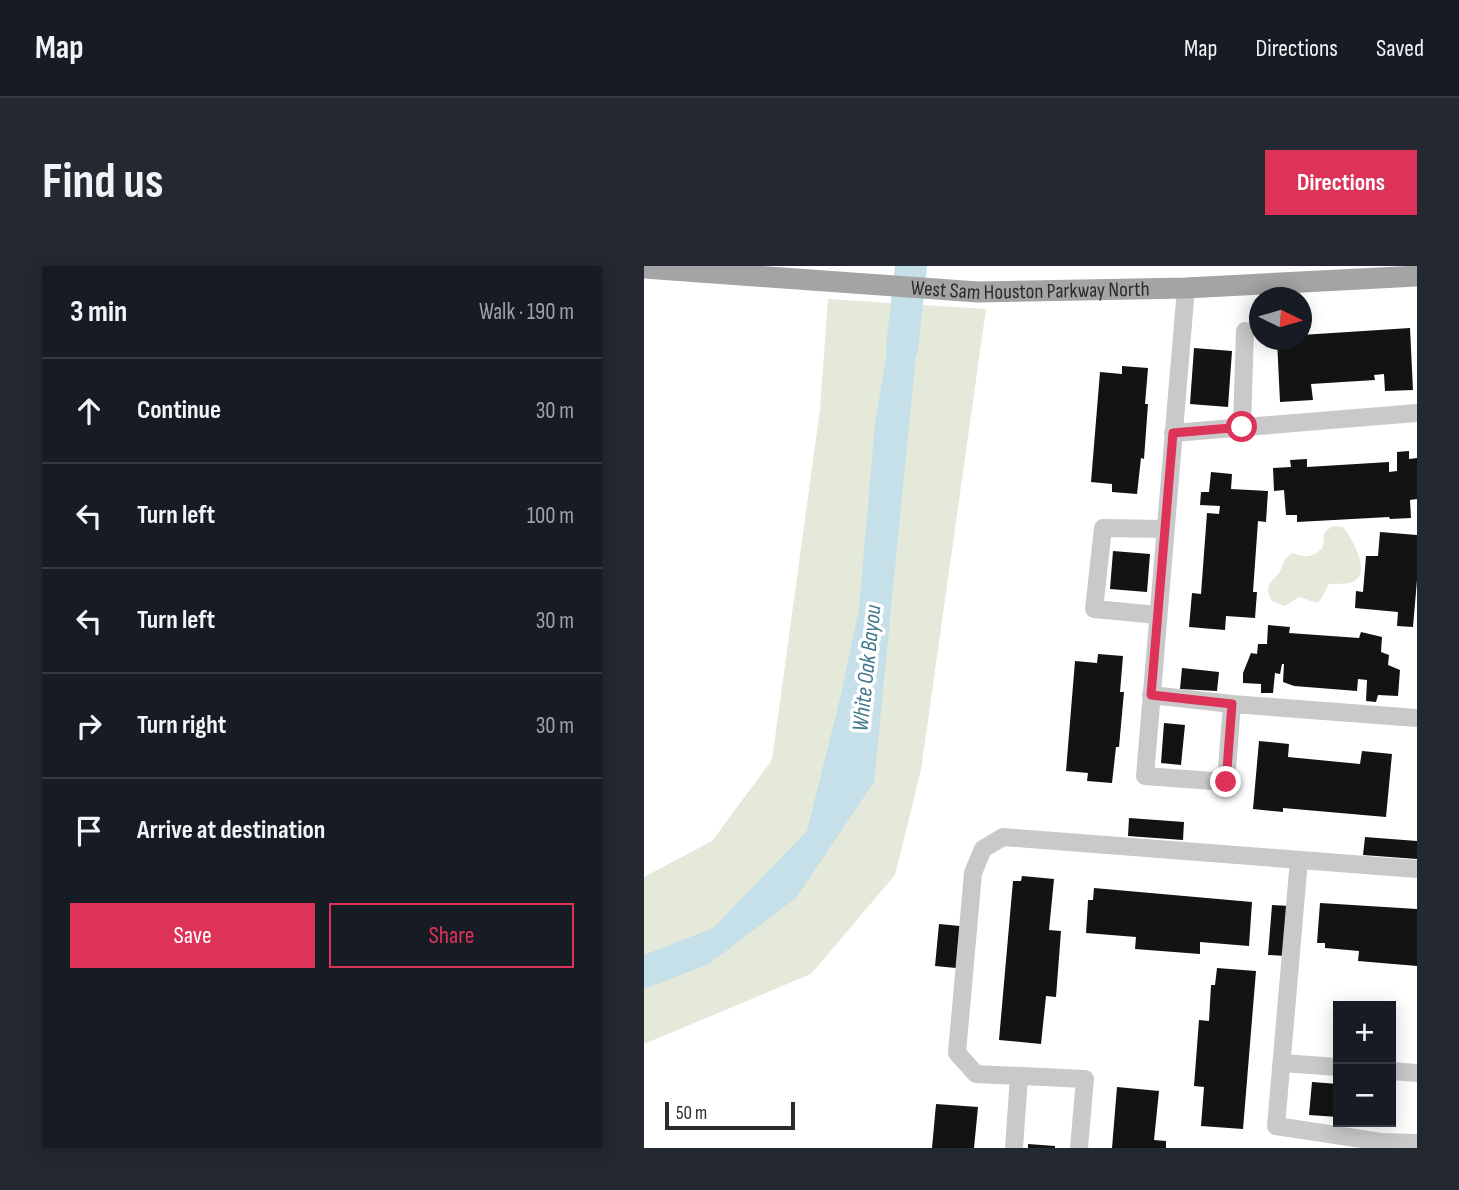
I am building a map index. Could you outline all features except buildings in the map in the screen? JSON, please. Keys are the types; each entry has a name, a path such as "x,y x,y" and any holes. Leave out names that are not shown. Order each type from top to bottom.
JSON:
{"main road":[{"name":"West Sam Houston Parkway North","path":"644,268 978,292 1186,288 1417,276"}],"lane":[{"path":"1186,288 1145,776 1226,782 1232,704"},
{"path":"1242,427 1245,331"},
{"path":"1173,433 1417,413"},
{"path":"1158,615 1094,609 1103,528 1165,529"},
{"path":"1151,695 1417,718"},
{"path":"1080,1148 1085,1079 976,1074 957,1054 973,873 983,849 1003,837 1417,869"},
{"path":"1299,860 1276,1126 1380,1145 1417,1143"},
{"path":"1282,1063 1333,1067"},
{"path":"1396,1071 1417,1073"},
{"path":"1014,1148 1019,1076"}],"shaded area":[{"path":"828,299 986,309 921,770 895,875 811,974 644,1044 644,877 712,841 772,760 820,409"},
{"path":"1332,526 1343,527 1355,547 1361,564 1358,578 1349,583 1329,584 1317,603 1299,597 1285,606 1272,601 1268,587 1287,558 1292,553 1305,556 1316,553 1323,547 1324,533"}],"water":[{"path":"895,304 921,305 874,782 796,898 709,964 644,989 644,955 713,928 807,831 859,609 875,423"}],"waterway":[{"name":"White Oak Bayou","path":"902,348 911,266"}],"route":[{"path":"1226,782 1232,704 1151,695 1173,433 1242,427"}]}
